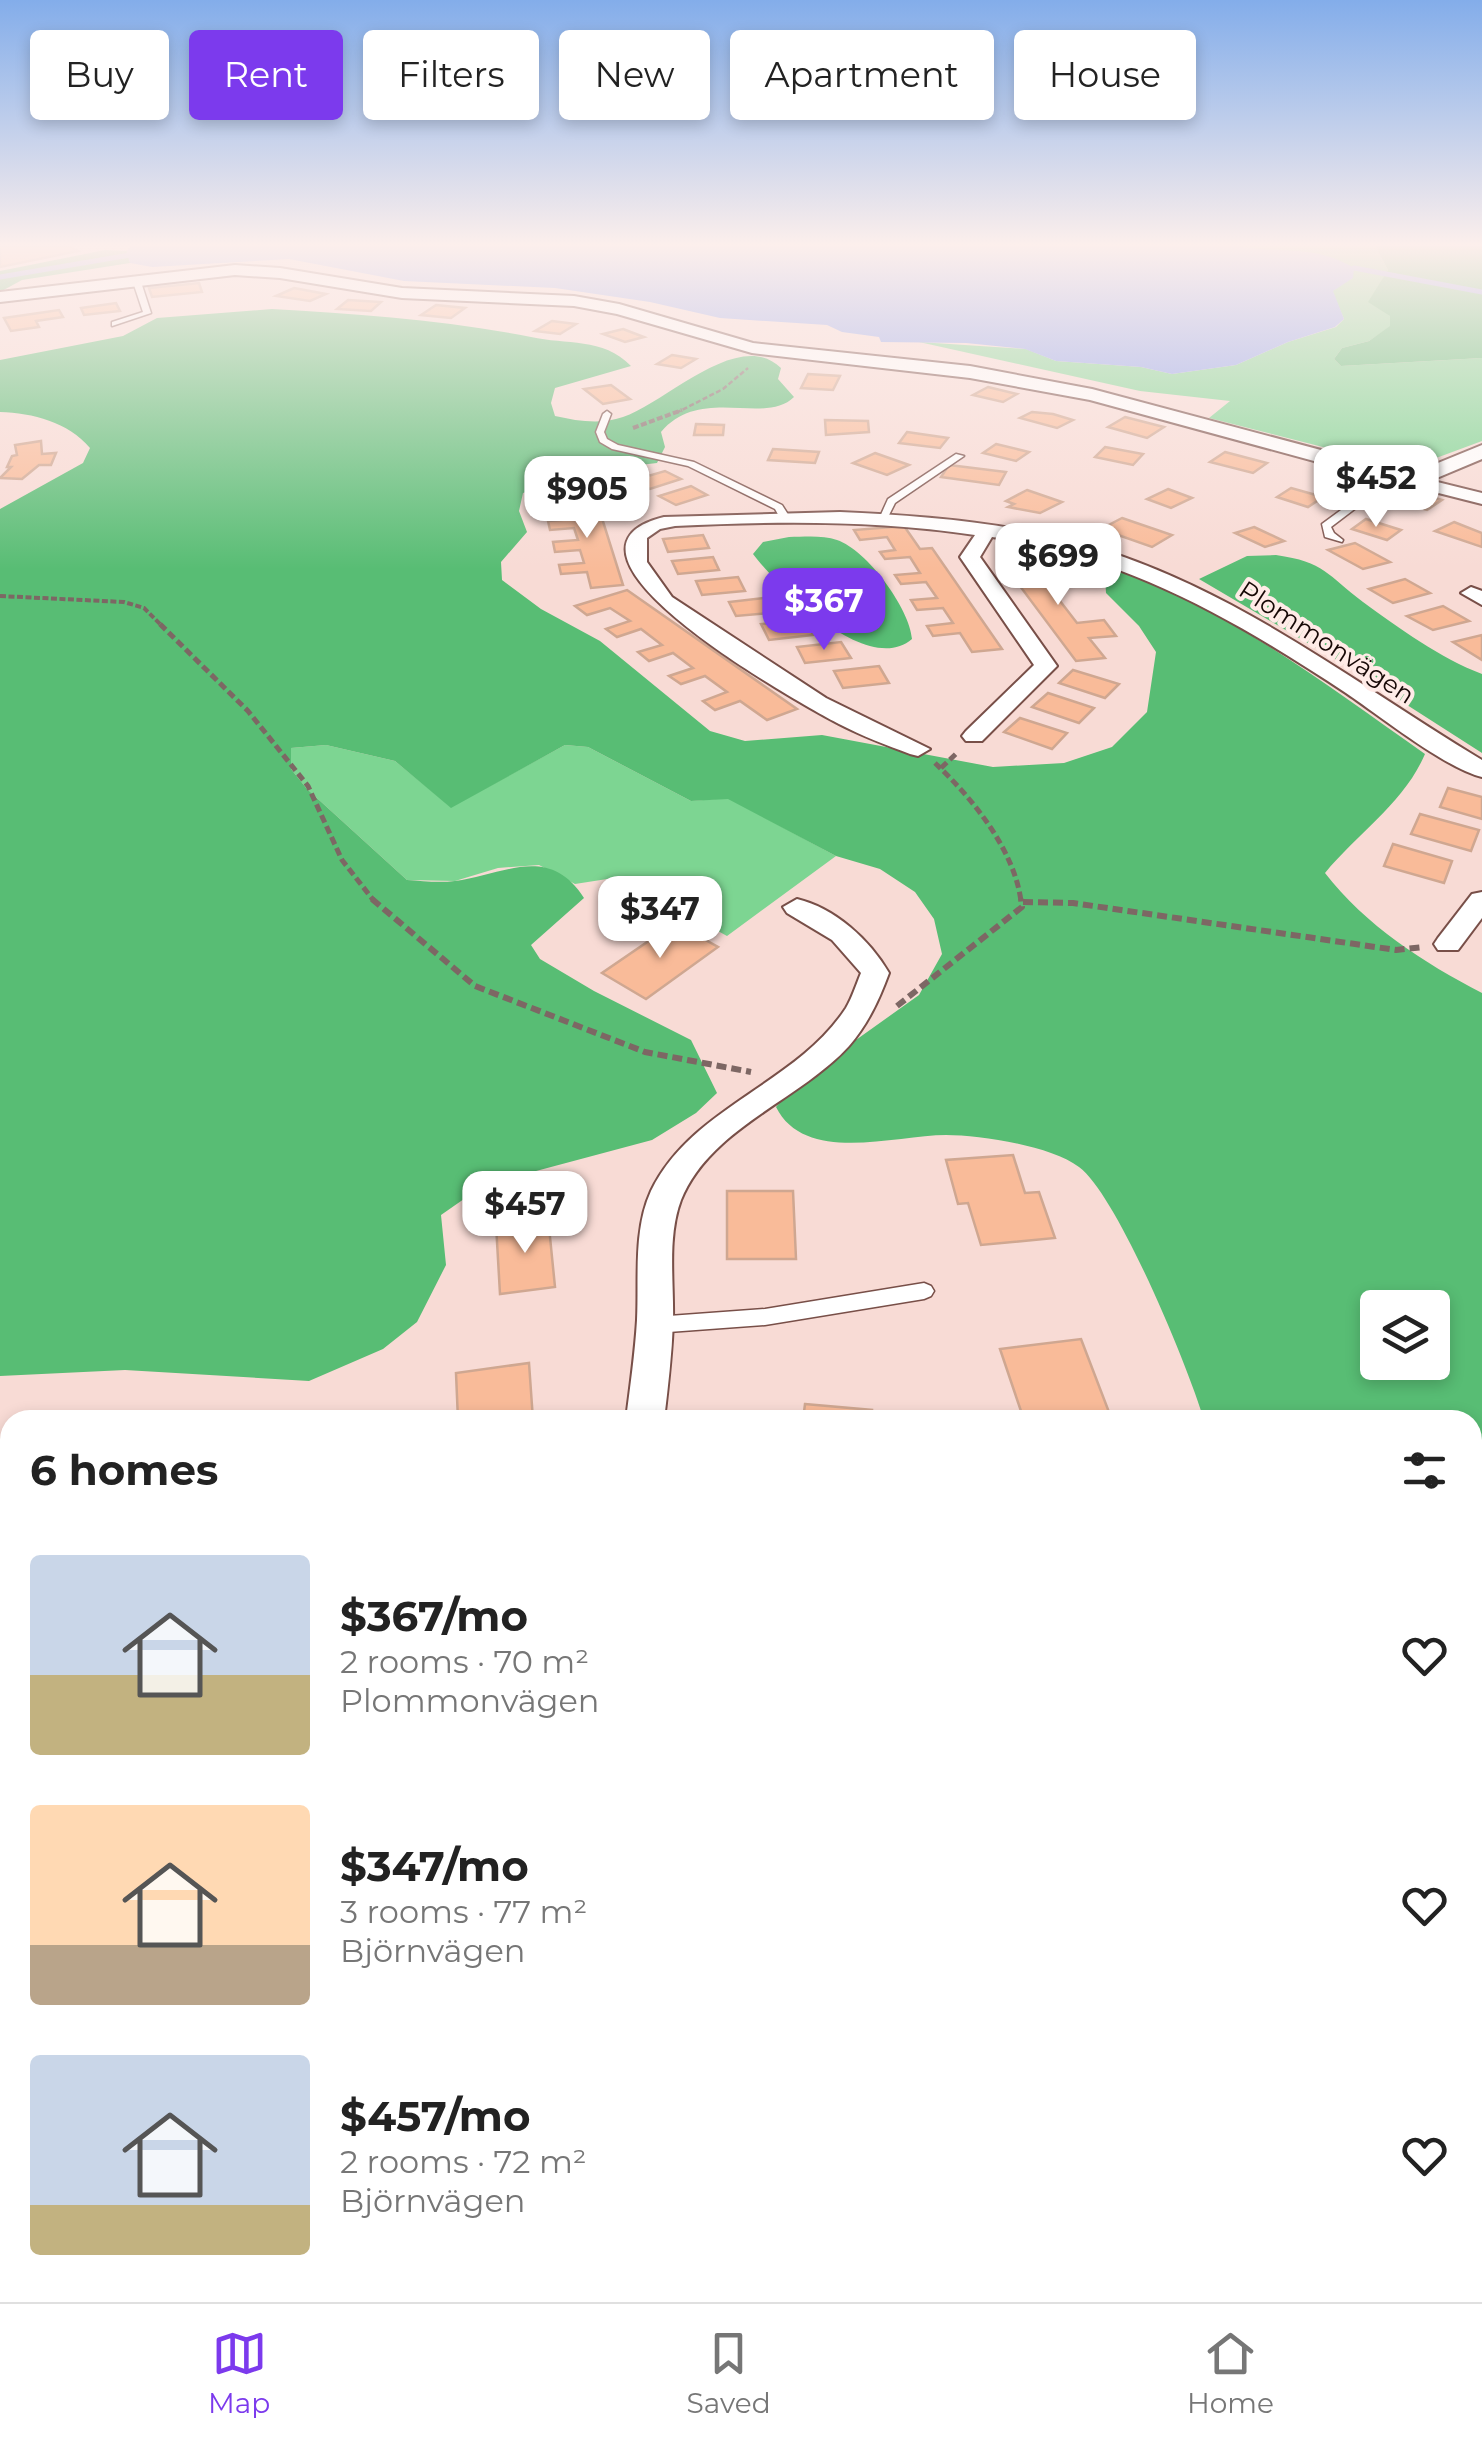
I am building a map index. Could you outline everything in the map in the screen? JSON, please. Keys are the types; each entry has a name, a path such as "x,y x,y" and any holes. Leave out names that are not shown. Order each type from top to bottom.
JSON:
{"street":[{"path":"799,353 970,372 1054,387 1482,499"},
{"path":"1414,482 1482,451"},
{"name":"Plommonvägen","path":"918,749 869,733 832,715 680,612 648,585 636,555 635,540 653,526 784,516 883,517 988,530 1082,550 1200,594 1262,628 1394,719 1482,770"},
{"path":"974,736 1046,666 970,557 988,530"},
{"path":"1448,944 1482,900"},
{"path":"646,1410 656,1325 656,1252 666,1193 699,1146 822,1056 870,996 876,973 867,956 842,934 797,907"}],"lane":[{"path":"606,414 600,432 603,440 627,452 691,464 717,474 778,507 784,516"},
{"path":"883,517 890,501 959,456"},
{"path":"1338,540 1328,535 1326,526 1393,476"},
{"path":"656,1325 765,1317 924,1292"}],"path":[{"path":"603,440 666,418 731,387 765,353"},
{"path":"2,597 124,602 144,608 248,711 308,786 342,860 379,908 475,986 645,1052 710,1066 750,1072 822,1056"},
{"path":"891,1010 1022,908 1023,902 1016,876 994,838 941,768 918,749"},
{"path":"1023,902 1073,903 1396,950"}],"green space":[{"path":"34,353 614,353 631,366 555,388 551,403 555,416 589,421 623,417 724,362 745,356 764,358 781,368 778,379 794,397 767,408 695,411 677,418 661,432 665,447 657,463 588,471 523,493 519,511 527,532 501,562 502,580 541,609 600,641 710,731 745,741 822,735 993,767 1064,763 1112,747 1147,712 1156,652 1139,626 1106,593 1105,578 1123,570 1203,608 1316,678 1425,754 1405,788 1325,873 1377,926 1482,993 1482,1410 1200,1410 1132,1246 1095,1184 1079,1167 1051,1153 978,1137 925,1136 853,1143 808,1136 790,1125 776,1107 797,1082 919,995 942,954 934,919 915,892 880,869 836,856 728,799 691,801 588,747 565,745 451,808 395,761 326,745 291,748 291,769 307,789 407,880 455,881 508,869 540,867 556,871 570,881 584,898 531,945 540,959 691,1040 717,1093 696,1113 652,1140 484,1185 441,1215 446,1265 417,1322 383,1349 309,1381 125,1370 0,1376 0,509 83,463 90,448 49,421 0,412 0,360"},
{"path":"971,353 1037,353 1056,361 1141,367 1172,374 1236,365 1262,353 1338,353 1334,359 1341,366 1482,358 1482,441 1401,467 1209,418 1230,401 1140,391"},
{"path":"1338,353 1482,353 1482,358 1341,366 1334,359"},
{"path":"789,537 832,538 861,555 895,597 912,639 894,648 872,647 849,638 803,606 753,554 763,542"},
{"path":"1276,555 1316,566 1420,642 1482,674 1482,753 1340,662 1199,579 1247,556"},
{"path":"326,745 395,761 451,807 565,745 588,747 691,801 728,798 836,856 727,936 620,877 575,884 539,865 498,868 455,881 407,880 307,789 291,769 291,748"}],"water":[{"path":"1036,353 1262,353 1236,365 1172,374 1141,367 1056,361"}],"building":[{"path":"672,355 696,359 681,368 657,364"},
{"path":"808,374 840,376 833,390 801,388"},
{"path":"611,385 630,399 603,404 584,389"},
{"path":"988,387 1017,394 1003,402 973,395"},
{"path":"1032,412 1073,420 1057,428 1020,418"},
{"path":"1125,417 1164,427 1147,438 1108,427"},
{"path":"825,420 868,421 869,432 826,435"},
{"path":"696,424 724,425 723,435 694,435"},
{"path":"907,432 948,438 940,448 899,443"},
{"path":"41,441 42,454 56,453 51,465 39,465 22,479 0,478 11,467 7,467 12,456 17,455 15,445"},
{"path":"996,444 1029,452 1016,461 983,453"},
{"path":"1105,447 1143,454 1133,465 1095,457"},
{"path":"773,449 819,452 815,463 768,460"},
{"path":"1225,452 1267,463 1253,473 1210,462"},
{"path":"875,453 909,465 887,475 853,463"},
{"path":"949,465 1006,472 999,485 941,477"},
{"path":"665,471 681,479 650,489 634,480"},
{"path":"691,486 707,495 676,505 659,496"},
{"path":"1291,488 1323,497 1308,507 1277,497"},
{"path":"1168,489 1192,498 1171,508 1147,499"},
{"path":"1405,489 1442,500 1427,510 1390,499"},
{"path":"1027,490 1062,502 1040,513 1008,507 1014,504 1006,501"},
{"path":"595,496 623,585 591,588 587,572 561,574 559,565 584,563 580,550 555,552 553,542 578,540 574,528 550,530 548,521 572,519 569,506 545,508 542,500"},
{"path":"1122,518 1172,535 1152,547 1101,529"},
{"path":"1366,519 1401,530 1387,540 1352,529"},
{"path":"1454,522 1482,533 1482,547 1435,531"},
{"path":"904,526 920,549 932,548 1002,649 972,652 960,633 933,636 927,626 953,623 943,608 917,610 911,600 937,598 926,582 901,584 895,575 920,573 910,557 885,559 880,552 895,550 887,537 860,540 854,530"},
{"path":"1254,527 1284,541 1265,547 1235,533"},
{"path":"703,535 709,548 668,552 663,539"},
{"path":"1355,543 1390,562 1363,569 1328,550"},
{"path":"1026,556 1038,572 1063,570 1076,586 1050,588 1077,623 1104,620 1116,636 1089,638 1105,658 1076,661 999,558"},
{"path":"713,557 719,570 678,574 672,561"},
{"path":"738,577 745,591 702,595 696,581"},
{"path":"1405,579 1430,593 1393,603 1369,589"},
{"path":"627,590 797,709 767,720 740,701 715,710 703,701 727,692 705,676 681,684 669,676 693,668 673,653 649,661 638,652 662,645 641,629 617,637 606,629 630,621 610,608 587,615 575,606"},
{"path":"772,597 780,612 736,616 729,602"},
{"path":"1443,606 1469,621 1433,630 1407,616"},
{"path":"805,620 813,635 769,640 761,624"},
{"path":"1482,635 1482,660 1453,642"},
{"path":"841,642 851,658 805,663 797,647"},
{"path":"879,666 889,683 843,688 834,671"},
{"path":"1073,670 1119,684 1105,698 1059,683"},
{"path":"1048,693 1094,708 1079,723 1032,707"},
{"path":"1020,718 1067,733 1052,749 1004,732"},
{"path":"1448,788 1482,797 1482,819 1440,807"},
{"path":"1420,814 1479,830 1471,851 1411,834"},
{"path":"1393,844 1452,861 1444,883 1384,866"},
{"path":"675,923 718,947 646,999 602,973"},
{"path":"1013,1155 1025,1193 1039,1192 1055,1238 981,1245 968,1203 958,1204 946,1160"},
{"path":"727,1191 793,1191 796,1259 727,1259"},
{"path":"548,1217 555,1287 500,1294 496,1224"},
{"path":"1081,1339 1108,1410 1021,1410 1000,1349"},
{"path":"529,1363 532,1410 458,1410 456,1373"},
{"path":"805,1404 872,1410 804,1410"}]}
